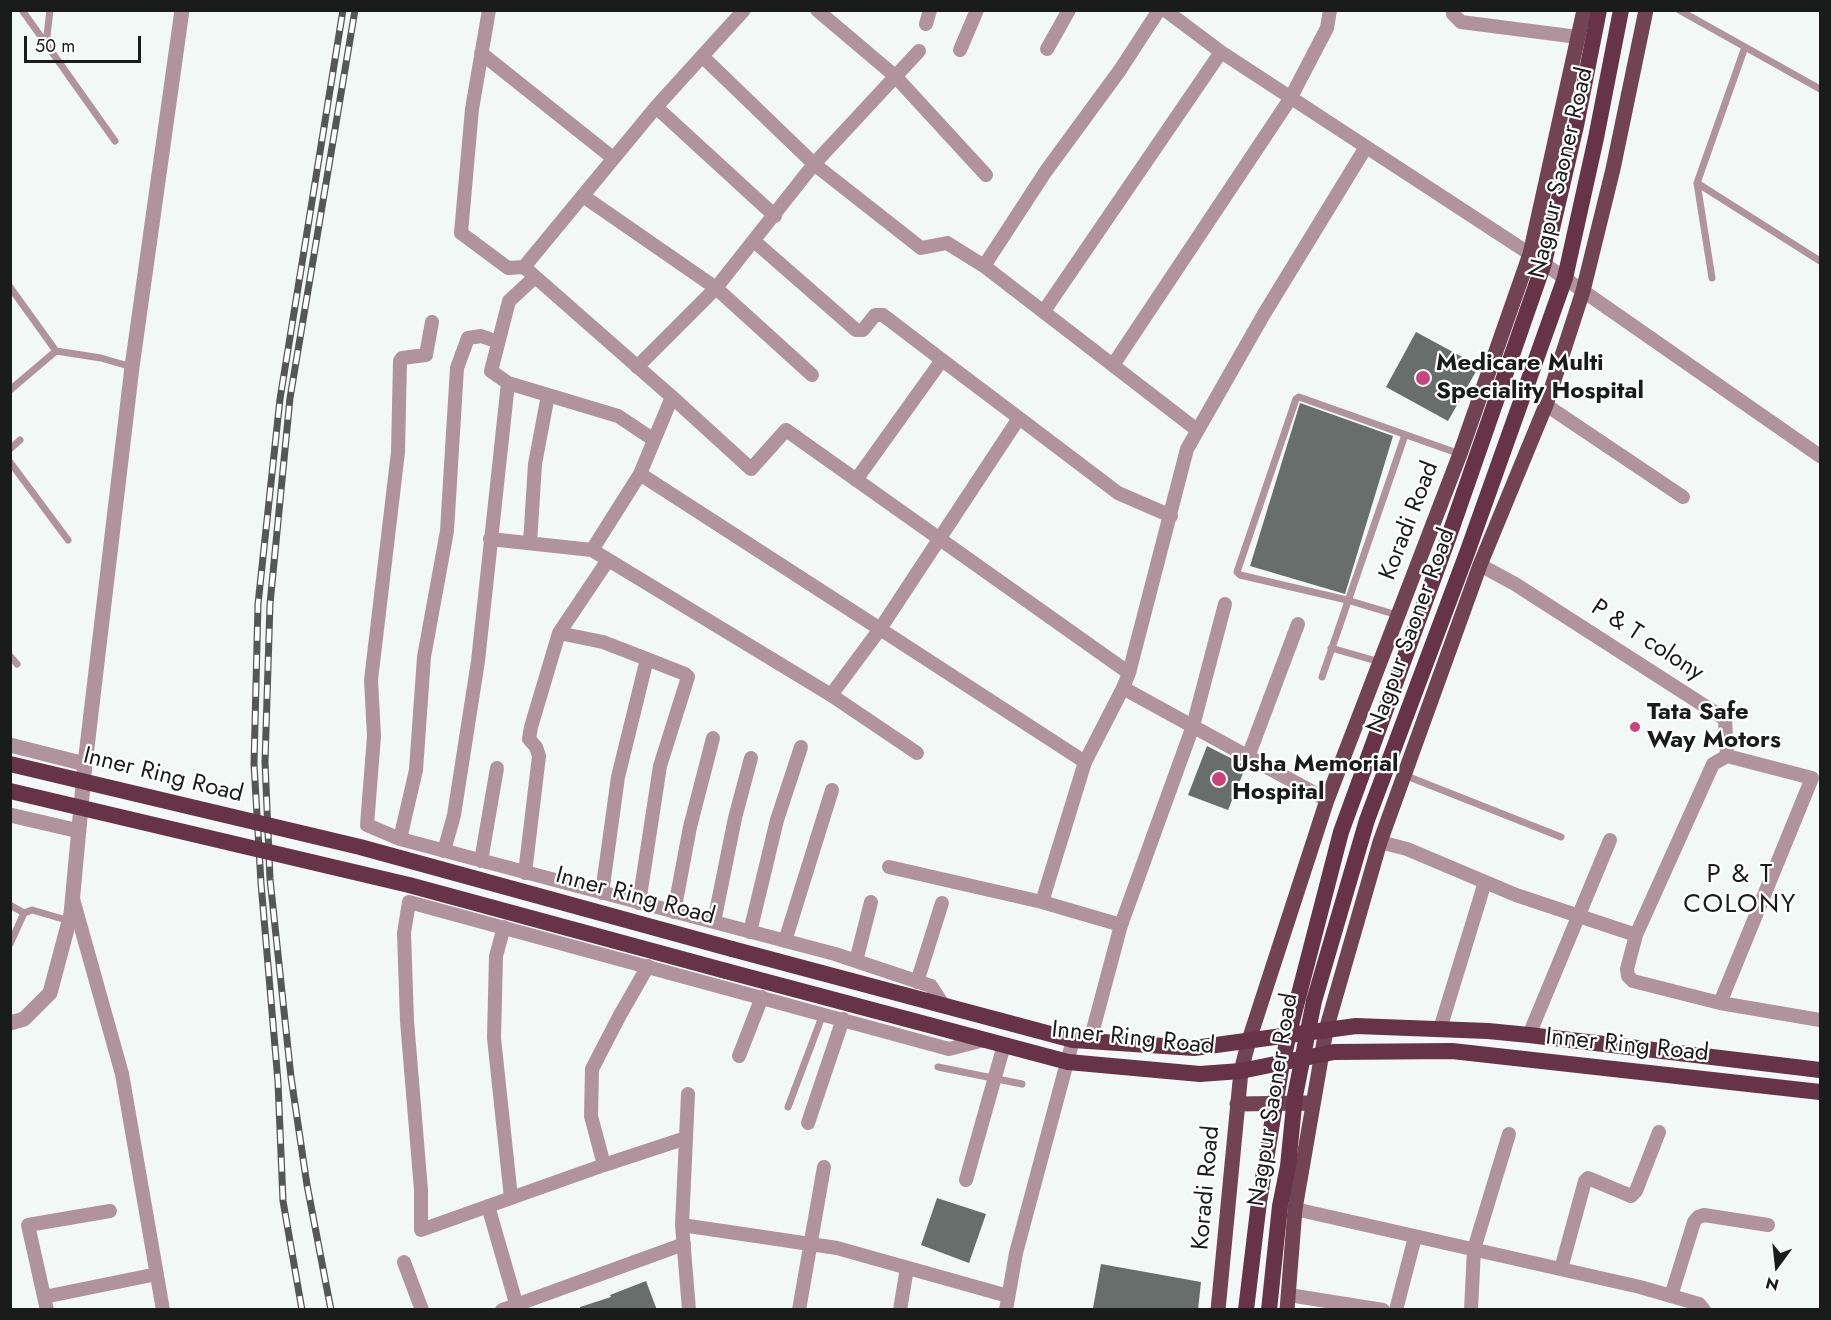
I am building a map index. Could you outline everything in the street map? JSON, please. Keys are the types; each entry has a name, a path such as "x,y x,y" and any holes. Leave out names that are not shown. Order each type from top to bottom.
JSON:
{"highway":[{"name":"Nagpur Saoner Road","path":"1246,1310 1259,1202 1281,1069 1341,832 1449,537 1544,263 1576,126 1599,10"},
{"name":"Nagpur Saoner Road","path":"1269,1310 1280,1206 1288,1166 1294,1096 1316,992 1367,820 1471,542 1565,278 1621,10"},
{"name":"Inner Ring Road","path":"10,764 360,847 944,1006 1081,1040 1194,1047 1356,1026 1440,1029 1529,1035 1821,1070"},
{"name":"Inner Ring Road","path":"10,791 409,885 1068,1062 1200,1074 1240,1071 1334,1052 1452,1051 1821,1092"}],"main road":[{"name":"Koradi Road","path":"1218,1310 1240,1071 1334,782 1460,454 1530,254 1584,10"},
{"path":"1288,1302 1295,1209 1326,1030 1380,842 1480,565 1546,405 1583,291 1614,169 1646,10"},
{"path":"1334,782 1397,795"},
{"path":"1237,1104 1312,1103"}],"street":[{"path":"10,1023 24,1019 50,993 70,921 85,764 132,367 182,10"},
{"path":"489,10 472,109 461,233 508,268 524,267 751,469 786,430 1129,673"},
{"path":"524,267 656,107 744,10"},
{"path":"817,10 895,76 986,175"},
{"path":"960,50 977,10"},
{"path":"1047,48 1069,10"},
{"path":"984,266 1046,171 1120,70 1159,10"},
{"path":"1165,10 1290,99 1530,254 1821,456"},
{"path":"1113,365 1290,99 1327,28 1330,10"},
{"path":"1453,10 1453,14 1461,22 1578,37"},
{"path":"637,367 716,288 814,164 919,51"},
{"path":"1044,311 1221,52"},
{"path":"482,53 613,158"},
{"path":"703,57 814,164 921,248 947,243 984,266 1197,430"},
{"path":"656,107 775,216"},
{"path":"1042,902 1085,762 1129,673 1171,516 1186,449 1264,314 1366,147"},
{"path":"583,196 716,288 812,375"},
{"path":"754,241 856,330 863,330 875,315 882,315 1118,493 1171,516"},
{"path":"535,277 510,301 490,372 508,383 618,416 654,440"},
{"path":"432,322 426,355 402,358 400,361 398,452 372,680 374,736 367,825 400,839 856,961 931,986 944,1006"},
{"path":"400,839 416,770 424,657 447,531 457,368 468,338 481,336 498,342"},
{"path":"856,480 942,360"},
{"path":"444,851 454,815 478,661 508,383"},
{"path":"530,543 535,464 548,395"},
{"path":"592,550 640,474 672,397"},
{"path":"1546,405 1683,497"},
{"path":"831,695 880,629 1018,418"},
{"path":"640,474 1085,762"},
{"path":"490,539 592,550 831,695 917,753"},
{"path":"525,873 539,756 530,739 531,727 560,633 608,560"},
{"name":"P & T colony","path":"1480,565 1515,584 1725,719 1727,756"},
{"path":"682,1225 837,1248 908,1268 1007,1303 1016,1253 1068,1062 1081,1040 1193,726 1225,604"},
{"path":"1248,757 1298,624"},
{"path":"560,633 603,642 686,674 688,677 660,766 639,903"},
{"path":"602,893 618,777 647,659"},
{"path":"1123,688 1328,800"},
{"path":"674,912 690,827 713,738"},
{"path":"10,745 85,764"},
{"path":"750,932 777,820 801,747"},
{"path":"1720,1003 1816,779 1727,756 1713,764 1636,935 1627,969 1628,976 1633,981 1720,1003 1820,1019"},
{"path":"714,922 735,818 751,758"},
{"path":"481,861 497,768"},
{"path":"785,941 832,790"},
{"path":"10,815 79,831"},
{"path":"1529,1035 1610,840"},
{"path":"1380,842 1407,849 1516,895 1636,935"},
{"path":"889,867 1042,902 1120,926"},
{"path":"1440,1029 1485,882"},
{"path":"73,897 122,1074 163,1310"},
{"path":"686,1138 422,1230 421,1190 407,1022 404,933 410,902 949,1049 984,1040"},
{"path":"856,961 871,902"},
{"path":"917,982 942,903"},
{"path":"504,927 496,956 494,1038 511,1198"},
{"path":"604,1165 591,1116 592,1070 648,966"},
{"path":"739,1056 762,997"},
{"path":"808,1123 843,1019"},
{"path":"966,1180 1004,1045"},
{"path":"688,1095 682,1225 689,1310"},
{"path":"1561,1269 1585,1181 1588,1178 1630,1196 1636,1191 1659,1132"},
{"path":"1471,1310 1474,1250 1509,1134"},
{"path":"799,1310 824,1167"},
{"path":"488,1206 517,1307"},
{"path":"1295,1209 1671,1296 1700,1304 1704,1310"},
{"path":"110,1210 28,1225 45,1303 157,1274"},
{"path":"1671,1296 1694,1222 1698,1217 1704,1215 1768,1225"},
{"path":"1396,1310 1415,1237"},
{"path":"501,1310 517,1307 684,1244"},
{"path":"404,1262 422,1310"},
{"path":"900,1310 908,1268"},
{"path":"1288,1302 1383,1310"}],"lane":[{"path":"22,10 115,141"},
{"path":"46,44 51,10"},
{"path":"1679,10 1821,89"},
{"path":"1712,278 1697,183 1745,47"},
{"path":"1697,183 1821,261"},
{"path":"10,287 56,351 101,358 132,367"},
{"path":"10,390 56,351"},
{"path":"1397,615 1237,572 1296,399 1299,398 1460,454"},
{"path":"1322,677 1405,435"},
{"path":"10,449 20,440"},
{"path":"10,462 68,540"},
{"path":"1331,648 1380,662"},
{"path":"10,656 17,664"},
{"path":"1404,775 1561,837"},
{"path":"10,905 24,913"},
{"path":"10,944 24,913 32,910 70,921"},
{"path":"788,1107 824,1014"},
{"path":"938,1067 1022,1084"}],"building":[{"path":"1416,332 1479,366 1448,421 1386,387"},
{"path":"1300,403 1393,436 1345,594 1250,566"},
{"path":"1207,746 1246,766 1228,810 1188,795"},
{"path":"937,1198 986,1214 969,1263 921,1245"},
{"path":"1101,1264 1201,1282 1198,1310 1093,1308"},
{"path":"646,1281 657,1310 580,1310 580,1307 611,1297 610,1295"}],"railway":[{"path":"302,1310 283,1201 278,1082 261,883 254,764 258,604 280,399 343,10"},
{"path":"331,1310 307,1185 291,1077 270,879 265,762 270,604 290,398 355,10"}],"place":[{"name":"Medicare Multi Speciality Hospital","path":"1423,378"},
{"name":"Tata Safe Way Motors","path":"1635,727"},
{"name":"Usha Memorial Hospital","path":"1219,779"}],"district":[{"name":"P & T COLONY","path":"1740,891"}]}
